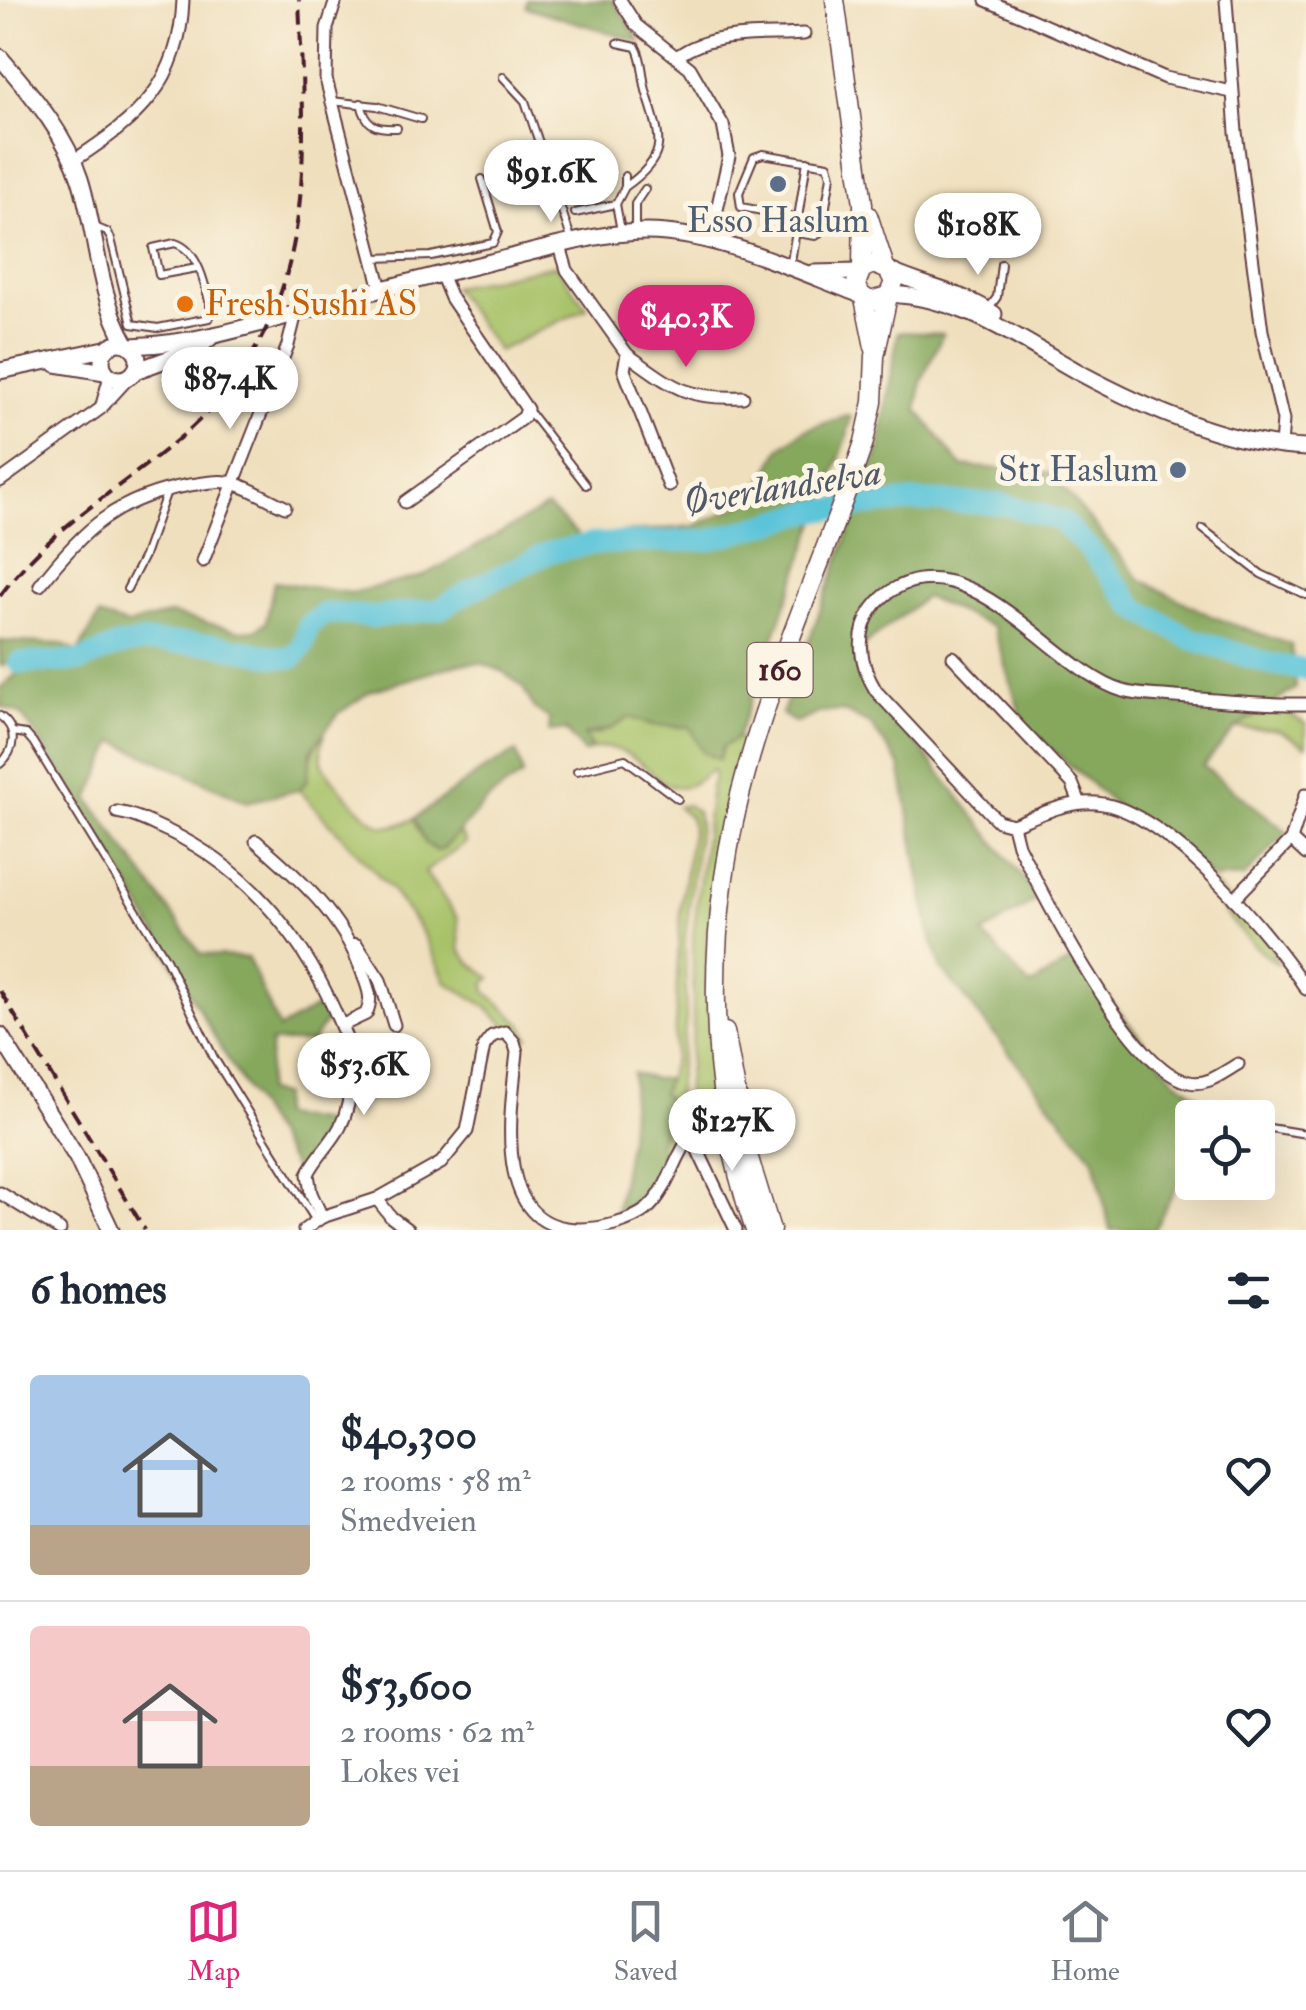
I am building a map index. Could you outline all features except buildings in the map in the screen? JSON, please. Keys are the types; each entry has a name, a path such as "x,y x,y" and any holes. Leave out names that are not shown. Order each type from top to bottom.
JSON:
{"main road":[{"name":"160","path":"835,0 863,204 856,284 875,356"},
{"path":"0,57 38,102 73,161 118,346"},
{"name":"160","path":"754,1230 734,1124 718,992 721,905 736,812 763,716 864,442 873,402 875,356 894,282 863,204"},
{"path":"0,371 118,346 163,345 214,336 381,289 628,232 669,233 710,242 876,302 889,296 936,299 984,313"},
{"path":"798,271 860,271 873,264 887,268 913,282 961,295 1028,342 1135,400 1224,433 1306,448"},
{"path":"27,366 67,364 116,379 198,348 214,336"},
{"path":"118,346 138,356 133,374"},
{"path":"107,374 102,360 118,346"},
{"path":"0,1036 78,1158 112,1230"},
{"name":"160","path":"734,1124 771,1230"}],"street":[{"path":"73,161 101,143 155,95 175,54 183,0"},
{"path":"336,0 325,50 331,101 381,289"},
{"path":"620,0 648,36 678,56 700,82 723,126 728,144 726,172 710,242"},
{"path":"986,0 1165,78 1232,92"},
{"path":"1226,0 1232,92 1262,331 1283,420 1281,446"},
{"path":"678,56 690,46 709,41 804,34"},
{"path":"566,244 567,270 627,354 665,382 692,394 743,397"},
{"path":"405,502 524,417 528,409 450,298 441,274"},
{"path":"203,561 288,345 296,313"},
{"path":"627,354 624,370 668,486"},
{"path":"100,408 106,396 107,374"},
{"path":"0,481 100,408 133,374"},
{"path":"40,585 69,547 96,522 141,497 233,482 285,508"},
{"path":"1306,704 1128,692 1093,676 1002,609 958,584 936,580 907,582 892,590 871,610 863,630 865,672 876,691 998,822 1013,825 1080,804 1104,804 1142,820 1215,879 1266,933 1306,989"},
{"path":"954,657 1072,783 1080,804"},
{"path":"1234,899 1291,840 1306,794"},
{"path":"116,812 134,815 187,840 238,875 274,912 308,960 342,1026 350,1051 348,1099 342,1123 308,1174 319,1219"},
{"path":"1013,825 1018,845 1079,961 1156,1063 1174,1079 1193,1084 1208,1082 1238,1064"},
{"path":"1291,840 1306,854"},
{"path":"256,841 312,891 350,944 371,1004 366,1014 342,1026"},
{"path":"350,944 357,944 380,980 394,1025"},
{"path":"304,1230 319,1219 378,1200 441,1163 467,1130 484,1046 492,1036 505,1032 517,1052 511,1126 516,1182 524,1202 538,1218 556,1228 594,1229 646,1210 658,1196 690,1136 734,1124"},
{"path":"690,1136 736,1230"},
{"path":"0,1193 60,1230"},
{"path":"378,1200 391,1218 408,1230"}],"lane":[{"path":"575,213 616,204 626,186 656,153 660,133 646,92 640,53 636,47 618,43"},
{"path":"503,78 525,101 566,244"},
{"path":"331,101 361,103 421,119"},
{"path":"361,103 373,127 398,128"},
{"path":"798,233 820,234 831,176 828,165 758,155 751,161 740,204 746,210 800,218"},
{"path":"798,271 798,233 807,161"},
{"path":"624,176 626,186"},
{"path":"374,258 431,256 493,243 498,232 482,179"},
{"path":"628,232 634,208 645,190"},
{"path":"616,204 628,232"},
{"path":"91,227 100,228 111,239 132,324 158,328 210,314 197,268 185,246 175,243 154,248 159,275 197,268"},
{"path":"984,313 997,297 1001,264"},
{"path":"528,409 586,485"},
{"path":"127,589 144,556 167,490"},
{"path":"1203,529 1261,574 1306,595"},
{"path":"0,716 12,732 11,750 0,764"},
{"path":"12,732 26,734 33,742 166,960 214,1058 319,1219"},
{"path":"577,771 626,759 678,799"},
{"path":"1275,1129 1306,1134"}],"green space":[{"path":"527,0 613,0 641,42 526,7"},
{"path":"556,265 587,308 498,351 452,287"},
{"path":"898,332 943,334 921,382 917,409 961,466 1050,473 1140,579 1211,616 1291,645 1296,688 1236,728 1203,766 1287,832 1244,877 1215,879 1118,808 1024,725 993,627 925,597 863,646 863,676 1039,898 983,934 1030,986 1075,958 1175,1079 1204,1100 1175,1100 1175,1189 1154,1230 1110,1230 1094,1159 941,968 929,929 900,765 870,724 843,711 821,712 796,723 782,714 879,450"},
{"path":"851,417 846,440 737,738 722,747 719,760 702,751 690,727 654,725 629,717 611,729 584,735 592,749 584,753 566,730 549,732 550,719 534,708 522,686 502,671 481,663 458,664 371,691 339,713 318,740 311,751 307,780 299,790 247,802 115,741 89,799 201,954 248,958 279,1029 322,1004 326,1021 312,1042 271,1042 266,1092 282,1095 280,1116 327,1122 298,1175 78,797 21,714 0,706 0,688 19,672 17,658 0,667 0,641 61,644 78,652 99,616 127,625 171,614 240,631 255,630 266,622 274,582 351,593 423,576 547,507 580,537 695,526 752,500 781,447 804,430"},
{"path":"1271,704 1306,724 1306,746 1279,730 1236,728"},
{"path":"629,717 654,725 690,727 698,739 721,747 737,738 746,740 720,845 709,926 708,988 716,1093 708,1110 695,1117 690,1114 685,1098 693,1031 693,936 715,774 712,770 688,786 674,787 623,752 592,749 584,735 599,734"},
{"path":"325,734 323,764 350,799 376,823 391,826 414,819 417,828 444,849 458,830 466,843 425,872 458,919 460,950 491,978 485,983 486,992 521,1023 529,1037 517,1036 484,1005 446,982 421,930 391,889 299,790 315,747"},
{"path":"516,752 523,775 489,799 443,848 437,851 425,843 414,819 480,772"},
{"path":"687,805 697,812 699,825 685,940 686,1020 675,1103 679,1137 657,1183 663,1157 658,1143 671,1103 662,1094 674,1060 680,913 692,828 690,817 678,807"},
{"path":"1200,870 1268,942 1279,965 1233,923"},
{"path":"633,1073 667,1079 662,1094 672,1103 658,1143 663,1157 657,1183 630,1207 616,1211 629,1138"}],"waterway":[{"name":"Øverlandselva","path":"19,663 81,661 118,646 142,642 215,644 293,658 303,646 308,625 326,613 375,617 439,609 550,552 591,544 709,540 813,511 916,501 1002,504 1060,520 1090,550 1136,608 1189,638 1271,664 1306,670"}],"railway":[{"path":"0,596 58,534 170,446 219,399 255,350 279,298 294,243 303,126 299,0"},
{"path":"0,991 145,1230"}],"place":[{"name":"Esso Haslum","path":"778,184"},
{"name":"Fresh Sushi AS","path":"185,304"},
{"name":"St1 Haslum","path":"1178,470"}]}
